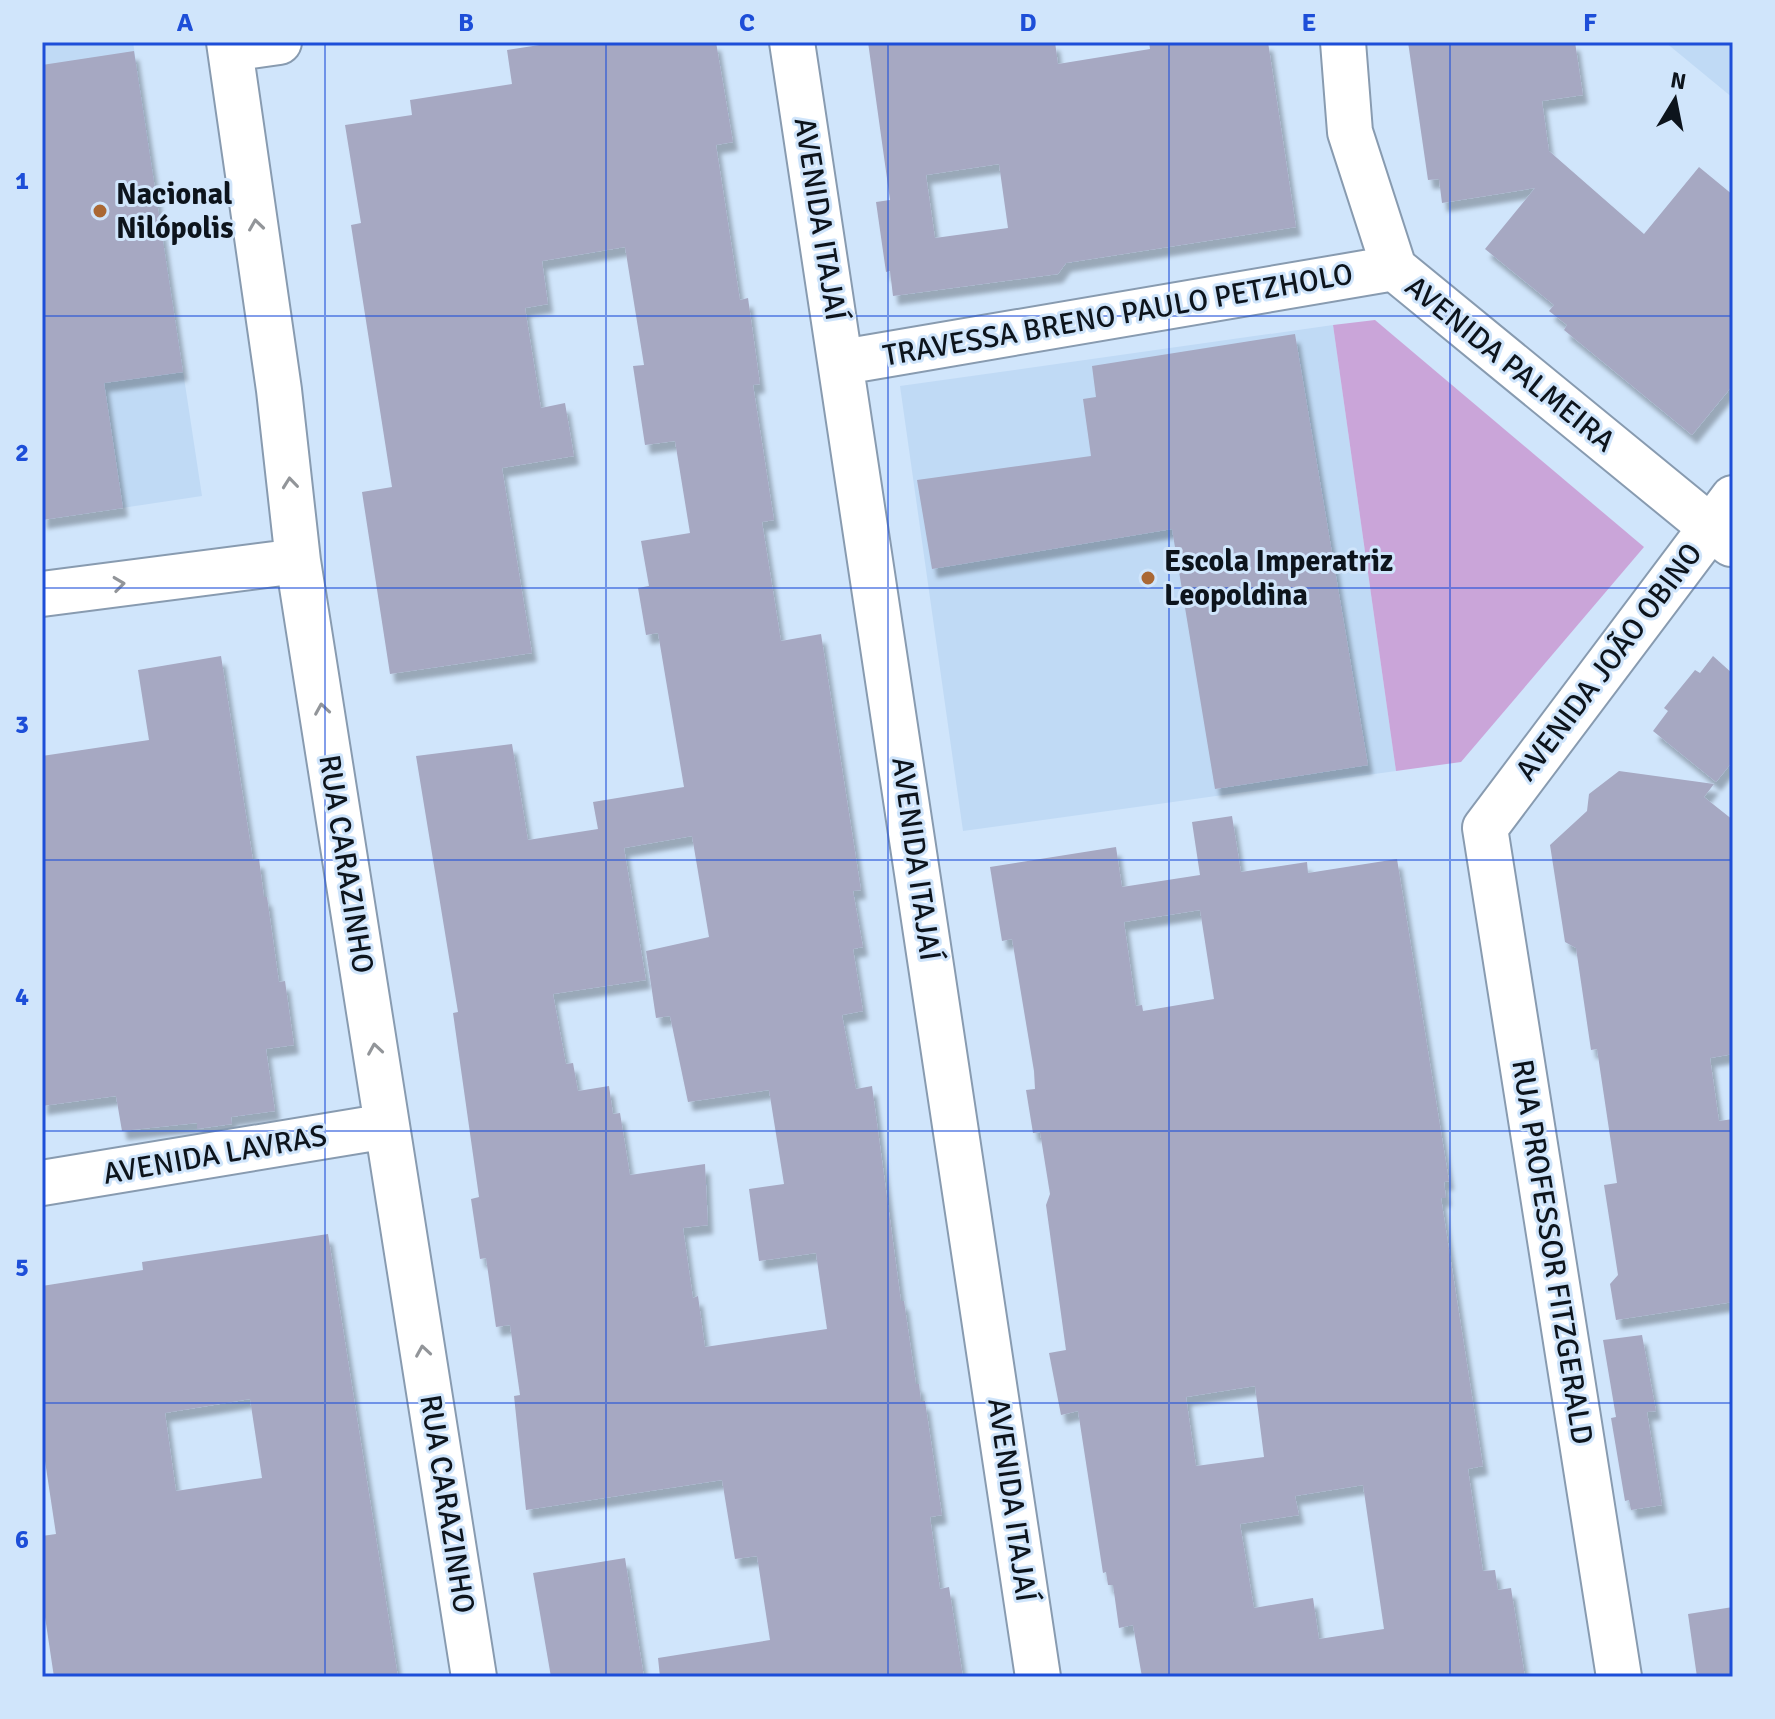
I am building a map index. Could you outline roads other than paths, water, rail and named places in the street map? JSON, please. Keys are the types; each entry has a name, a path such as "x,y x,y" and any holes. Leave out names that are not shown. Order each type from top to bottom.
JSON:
{"street":[{"path":"230,46 279,42"},
{"name":"AVENIDA ITAJAÍ","path":"792,42 843,362 1038,1677"},
{"name":"AVENIDA PALMEIRA","path":"1343,42 1350,132 1394,268 1725,523"},
{"name":"RUA CARAZINHO","path":"230,46 279,390 298,561 474,1677"},
{"name":"TRAVESSA BRENO PAULO PETZHOLO","path":"843,362 1394,268"},
{"name":"AVENIDA JOÃO OBINO","path":"1485,828 1725,523"},
{"path":"42,594 298,561"},
{"name":"RUA PROFESSOR FITZGERALD","path":"1485,828 1619,1677"},
{"name":"AVENIDA LAVRAS","path":"42,1183 387,1126"}],"place":[{"name":"Nacional Nilópolis","path":"100,211"},
{"name":"Escola Imperatriz Leopoldina","path":"1148,578"}]}
